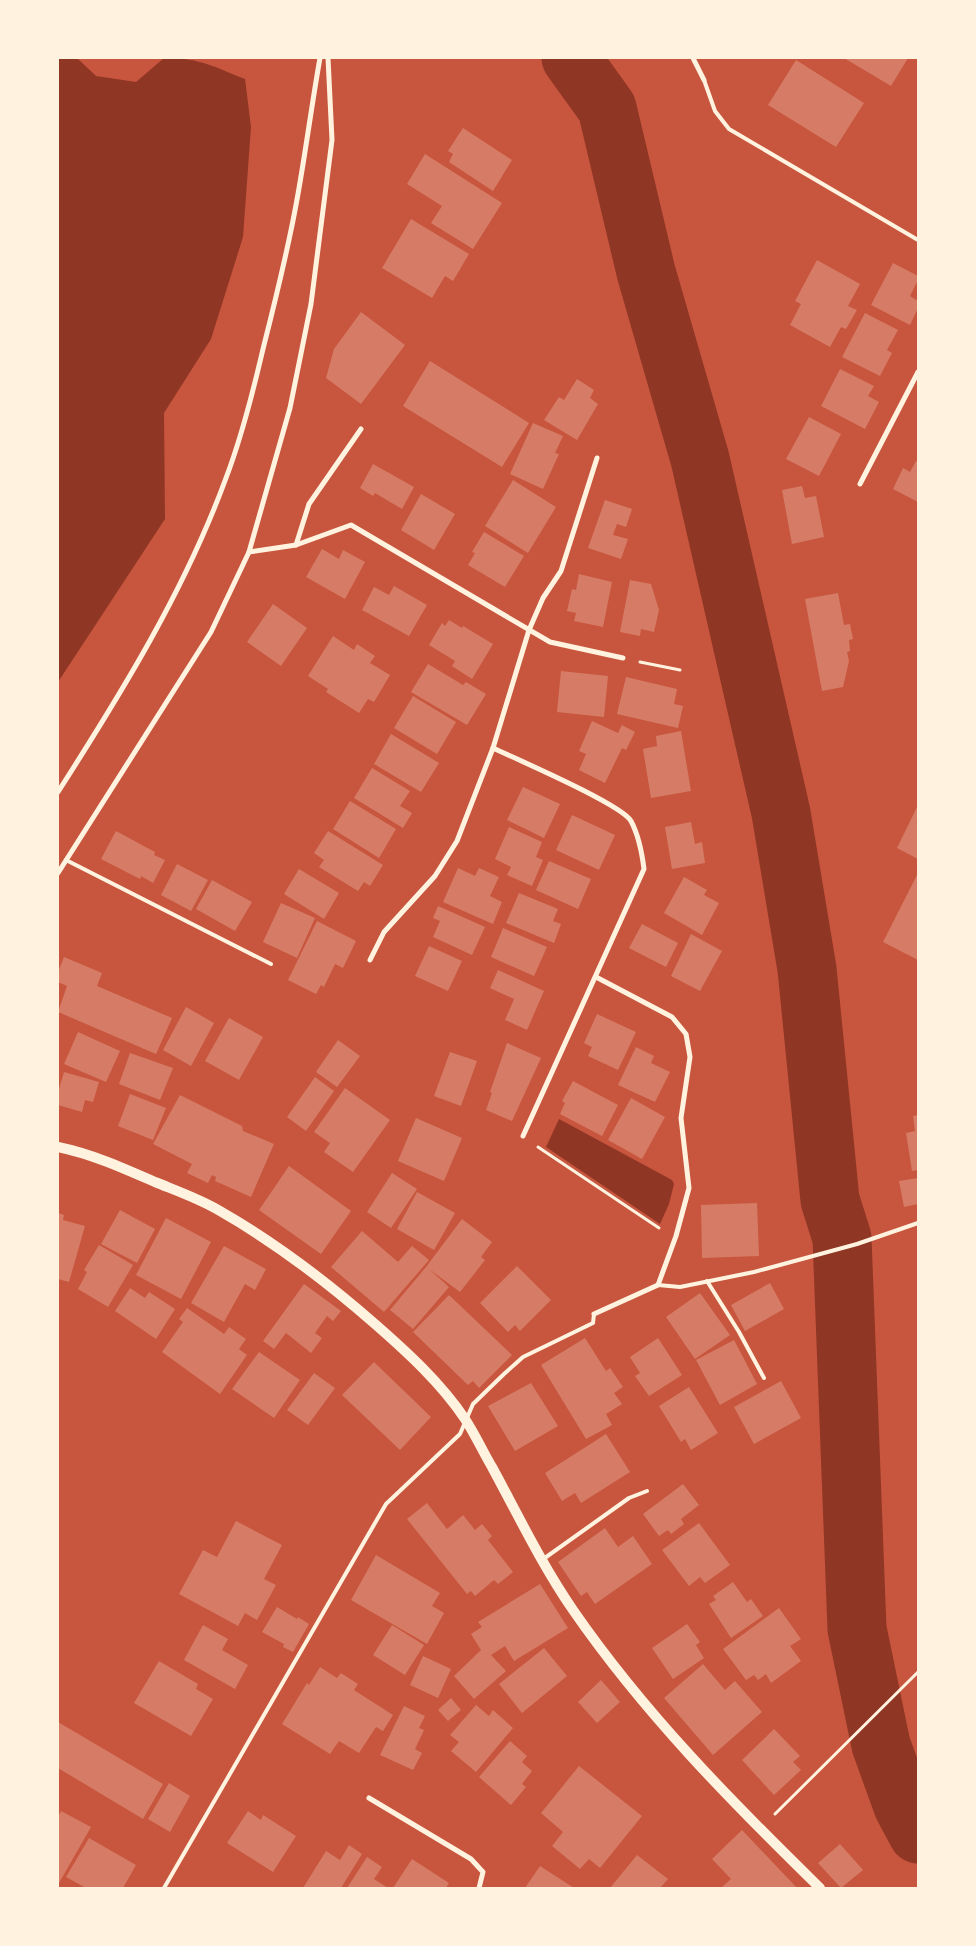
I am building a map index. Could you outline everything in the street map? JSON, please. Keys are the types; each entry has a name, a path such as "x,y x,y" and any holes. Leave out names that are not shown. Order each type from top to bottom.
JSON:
{"main road":[{"path":"58,1146 116,1164 218,1210 271,1242 332,1286 428,1374 466,1420 542,1560 572,1608 612,1664 662,1724 759,1829 820,1888"}],"street":[{"path":"58,792 108,713 167,609 200,543 227,477 252,394 277,294 298,194 320,58"},
{"path":"58,873 211,632 249,552 290,408 311,304 332,140 328,58"},
{"path":"693,58 704,80"},
{"path":"860,484 918,372"},
{"path":"296,545 309,504 361,429"},
{"path":"370,960 384,932 435,876 457,841 493,748 529,630 544,598 561,571 597,458"},
{"path":"249,552 296,545 351,525 550,642 622,658"},
{"path":"493,748 609,804 630,820 641,847 644,869 523,1136"},
{"path":"594,1314 658,1285 675,1239 688,1188 681,1118 690,1057 686,1034 672,1017 596,977"},
{"path":"369,1798 471,1859 483,1872 479,1888"}],"lane":[{"path":"704,80 715,111 729,129 918,240"},
{"path":"66,860 271,964"},
{"path":"658,1285 680,1287 754,1272 857,1244 918,1223"},
{"path":"707,1281 739,1332 764,1378"},
{"path":"164,1888 386,1504 460,1434 473,1404 523,1357 593,1323 594,1314"},
{"path":"542,1560 629,1498 647,1491"}],"path":[{"path":"622,658 680,670"},
{"path":"523,1136 675,1239"},
{"path":"759,1829 918,1672"}],"shaded area":[{"path":"58,58 77,58 96,76 136,82 164,58 186,59 215,67 245,79 251,127 243,237 211,339 164,413 165,519 58,682"},
{"path":"559,1119 672,1180 674,1184 669,1204 660,1224 546,1147"}],"building":[{"path":"844,58 908,58 891,86"},
{"path":"796,60 864,103 836,147 768,105"},
{"path":"463,128 512,160 493,191 449,162 453,154 448,151"},
{"path":"425,154 502,203 473,249 431,223 442,206 407,184"},
{"path":"411,219 469,254 453,281 445,276 432,298 382,268"},
{"path":"817,260 860,284 848,306 857,310 846,329 841,327 830,347 790,325 801,304 795,301"},
{"path":"893,263 918,276 910,296 918,301 918,308 910,325 871,305"},
{"path":"361,312 405,345 361,404 326,378 334,349"},
{"path":"865,313 898,330 887,350 892,353 880,376 842,357"},
{"path":"430,361 529,423 502,467 403,406"},
{"path":"840,369 874,386 868,396 879,402 865,429 821,406"},
{"path":"577,379 594,390 590,398 598,404 577,440 544,420 559,397 564,400"},
{"path":"809,417 841,434 819,476 786,459"},
{"path":"533,423 563,436 555,453 559,454 543,489 510,474"},
{"path":"916,461 918,462 918,502 893,489 903,468 910,472"},
{"path":"373,464 414,487 402,509 375,493 373,496 360,488"},
{"path":"513,480 556,507 528,553 485,526"},
{"path":"802,486 805,498 816,496 824,537 792,544 782,490"},
{"path":"421,494 455,514 434,550 401,530"},
{"path":"605,500 632,509 626,527 617,524 613,535 628,539 621,559 588,548"},
{"path":"484,532 524,556 505,587 468,565 475,553 472,552"},
{"path":"322,549 339,559 343,550 365,562 345,599 306,577"},
{"path":"579,574 612,582 603,627 574,621 576,613 567,611 572,589 576,590"},
{"path":"630,580 651,584 659,610 654,632 641,629 640,636 620,632"},
{"path":"394,586 427,605 409,636 362,610 374,587 389,595"},
{"path":"838,593 844,625 850,624 853,639 849,640 850,651 847,652 849,661 843,687 822,691 805,599"},
{"path":"273,604 307,628 281,666 247,642"},
{"path":"449,620 493,644 472,679 452,666 455,661 429,645 442,623 445,626"},
{"path":"333,636 354,650 357,644 375,656 370,663 390,675 374,702 368,699 359,713 326,692 328,689 308,676"},
{"path":"428,664 463,685 466,682 486,694 467,725 411,692"},
{"path":"561,671 608,676 604,717 557,712"},
{"path":"626,677 677,689 674,704 683,706 678,728 617,714"},
{"path":"413,696 456,722 437,754 394,728"},
{"path":"592,721 618,733 622,725 635,732 626,750 622,748 605,783 579,770 586,754 579,751"},
{"path":"681,731 691,791 651,798 643,749 657,746 656,736"},
{"path":"391,734 439,763 421,792 374,764"},
{"path":"372,768 410,791 400,806 412,813 403,828 354,798"},
{"path":"523,787 560,804 544,838 507,820"},
{"path":"350,801 396,829 379,858 333,829"},
{"path":"918,805 918,859 897,848"},
{"path":"572,815 615,835 599,870 556,850"},
{"path":"691,822 695,844 702,842 705,863 672,869 665,827"},
{"path":"509,827 542,842 536,857 543,860 532,886 507,875 511,867 495,859"},
{"path":"116,831 155,852 154,855 165,860 153,883 141,876 140,879 101,859"},
{"path":"328,831 383,865 370,886 364,882 358,891 319,867 324,860 314,853"},
{"path":"549,861 591,879 578,909 536,890"},
{"path":"177,864 208,880 191,911 161,895"},
{"path":"458,868 475,876 479,868 499,877 490,896 502,902 493,924 443,902"},
{"path":"299,869 339,893 324,919 284,894"},
{"path":"918,873 918,960 883,942"},
{"path":"684,877 707,890 704,895 719,903 702,935 664,913"},
{"path":"212,880 252,902 235,931 196,909"},
{"path":"519,893 558,909 553,921 561,924 554,943 506,923"},
{"path":"281,903 315,918 297,958 263,942"},
{"path":"438,906 485,927 472,955 433,937 440,921 433,918"},
{"path":"317,921 356,941 343,968 335,964 324,987 321,985 316,994 288,980"},
{"path":"642,924 678,943 666,967 629,948"},
{"path":"503,928 547,947 534,976 491,957"},
{"path":"691,934 722,951 700,991 671,976"},
{"path":"429,946 462,961 448,991 415,976"},
{"path":"64,957 102,973 97,986 172,1018 156,1054 58,1012 67,986 58,982 58,972"},
{"path":"498,970 544,991 527,1030 505,1020 514,999 490,988"},
{"path":"186,1007 214,1023 191,1066 163,1050"},
{"path":"597,1014 636,1032 618,1070 588,1056 592,1047 584,1043"},
{"path":"229,1018 263,1037 239,1080 205,1061"},
{"path":"78,1032 120,1051 106,1082 64,1064"},
{"path":"338,1040 360,1056 337,1087 316,1072"},
{"path":"507,1043 541,1058 512,1121 486,1110 492,1093 490,1092"},
{"path":"636,1047 654,1056 651,1063 670,1072 655,1102 618,1085"},
{"path":"450,1052 477,1061 461,1106 434,1096"},
{"path":"130,1053 173,1068 160,1100 119,1084"},
{"path":"64,1072 99,1082 93,1102 85,1100 82,1112 58,1105 58,1092"},
{"path":"315,1077 334,1091 306,1131 287,1117"},
{"path":"573,1081 618,1105 602,1136 560,1114 565,1103 562,1101"},
{"path":"345,1088 390,1120 353,1172 324,1152 330,1143 314,1132"},
{"path":"130,1094 166,1108 153,1140 118,1126"},
{"path":"180,1095 242,1126 243,1131 274,1144 251,1197 215,1181 216,1177 212,1175 208,1183 187,1173 192,1164 153,1144"},
{"path":"631,1098 665,1117 642,1159 608,1140"},
{"path":"918,1115 918,1170 912,1171 906,1133 915,1131 913,1116"},
{"path":"416,1118 462,1138 444,1181 398,1161"},
{"path":"289,1166 351,1211 321,1254 259,1210"},
{"path":"392,1173 417,1189 391,1228 367,1212"},
{"path":"918,1178 918,1204 904,1207 899,1181"},
{"path":"417,1192 455,1213 434,1250 397,1229"},
{"path":"757,1203 759,1256 702,1258 701,1205"},
{"path":"120,1210 155,1229 137,1263 101,1244"},
{"path":"58,1213 64,1215 63,1220 85,1226 69,1282 58,1279"},
{"path":"166,1218 211,1242 181,1299 136,1275"},
{"path":"462,1219 492,1242 481,1257 485,1260 460,1292 429,1269 449,1287 413,1329 390,1310 426,1267"},
{"path":"362,1231 398,1262 412,1246 429,1260 384,1312 331,1267"},
{"path":"99,1245 133,1265 108,1307 78,1289 87,1272 84,1270"},
{"path":"224,1246 266,1269 255,1290 245,1284 224,1322 191,1303"},
{"path":"517,1266 551,1300 520,1331 515,1325 508,1332 480,1303"},
{"path":"770,1283 784,1309 745,1331 731,1305"},
{"path":"304,1284 341,1311 333,1321 327,1316 315,1333 322,1338 311,1353 286,1333 274,1349 263,1341"},
{"path":"130,1288 145,1298 149,1292 175,1309 156,1339 115,1311"},
{"path":"700,1293 730,1335 695,1359 666,1317"},
{"path":"449,1295 512,1355 479,1388 473,1381 468,1385 413,1332"},
{"path":"187,1308 224,1334 229,1327 246,1339 239,1349 247,1355 220,1394 162,1352 183,1322 179,1319"},
{"path":"585,1338 606,1371 610,1368 623,1387 614,1393 622,1404 606,1414 612,1425 586,1439 541,1365"},
{"path":"658,1338 682,1375 649,1396 635,1376 640,1373 630,1357"},
{"path":"734,1340 757,1384 720,1405 696,1360"},
{"path":"259,1352 300,1380 274,1418 232,1389"},
{"path":"374,1362 431,1417 400,1450 342,1395"},
{"path":"314,1373 335,1388 308,1425 287,1410"},
{"path":"781,1381 801,1418 754,1444 734,1407"},
{"path":"531,1383 558,1426 515,1451 488,1406"},
{"path":"689,1387 718,1433 691,1450 685,1439 681,1442 659,1406"},
{"path":"606,1434 630,1472 581,1503 575,1493 562,1501 545,1473"},
{"path":"683,1484 699,1505 681,1519 684,1524 671,1534 668,1530 659,1536 643,1514"},
{"path":"427,1503 447,1529 463,1515 475,1530 482,1524 492,1536 488,1540 513,1572 498,1584 494,1580 475,1596 471,1591 467,1594 407,1519"},
{"path":"236,1521 282,1545 264,1579 276,1585 257,1620 245,1613 238,1626 179,1594 203,1550 217,1557"},
{"path":"699,1523 730,1565 705,1583 700,1577 689,1586 662,1550"},
{"path":"605,1528 618,1547 633,1536 652,1564 595,1604 587,1592 581,1596 558,1562"},
{"path":"376,1555 440,1593 432,1606 444,1613 427,1644 351,1600"},
{"path":"733,1582 747,1602 751,1599 763,1616 731,1638 709,1604 716,1600 713,1596"},
{"path":"540,1584 568,1628 514,1661 505,1646 491,1655 506,1671 474,1699 454,1676 481,1650 471,1634 482,1627 478,1622"},
{"path":"277,1607 309,1624 293,1652 283,1647 284,1644 262,1632"},
{"path":"779,1608 801,1639 790,1646 801,1661 771,1683 766,1674 758,1680 754,1675 746,1680 723,1649"},
{"path":"687,1624 700,1642 696,1645 704,1658 673,1679 652,1648"},
{"path":"203,1625 228,1639 222,1650 248,1665 235,1689 184,1660"},
{"path":"392,1625 424,1645 405,1675 373,1655"},
{"path":"544,1648 567,1676 522,1713 499,1684"},
{"path":"423,1656 451,1669 438,1698 410,1685"},
{"path":"159,1661 198,1684 196,1689 213,1699 191,1736 134,1703"},
{"path":"703,1664 725,1690 735,1681 762,1712 713,1755 664,1698"},
{"path":"320,1667 337,1678 341,1673 358,1684 354,1690 393,1715 383,1731 376,1727 359,1753 339,1741 330,1754 282,1724 307,1683 309,1685"},
{"path":"601,1680 620,1702 597,1723 578,1702"},
{"path":"451,1698 461,1710 448,1721 438,1710"},
{"path":"476,1705 489,1716 493,1710 513,1728 476,1772 451,1751 459,1742 450,1735"},
{"path":"404,1706 425,1716 419,1728 424,1730 415,1749 422,1753 413,1770 380,1755"},
{"path":"58,1722 163,1784 143,1819 58,1768"},
{"path":"774,1729 800,1756 793,1762 801,1770 774,1795 742,1760"},
{"path":"510,1741 527,1756 522,1762 532,1771 522,1784 526,1787 511,1805 479,1777"},
{"path":"579,1766 642,1816 600,1868 589,1859 580,1869 552,1846 563,1832 541,1813"},
{"path":"169,1783 190,1796 170,1832 148,1819"},
{"path":"61,1811 91,1827 59,1883 58,1817"},
{"path":"248,1811 261,1820 263,1815 296,1836 273,1872 227,1843"},
{"path":"742,1830 797,1888 721,1888 731,1879 712,1859"},
{"path":"89,1838 136,1865 123,1888 86,1888 66,1877"},
{"path":"840,1844 863,1870 841,1888 818,1863"},
{"path":"349,1845 362,1854 341,1888 303,1888 326,1851 340,1860"},
{"path":"637,1855 668,1879 660,1888 610,1888"},
{"path":"367,1857 382,1867 374,1879 388,1888 347,1888"},
{"path":"412,1859 449,1883 446,1888 393,1888"},
{"path":"540,1866 574,1888 525,1888"}],"waterway":[{"path":"571,58 607,108 646,272 700,459 781,813 807,969 830,1200 842,1238 857,1629 881,1745 903,1806 918,1834"}]}
